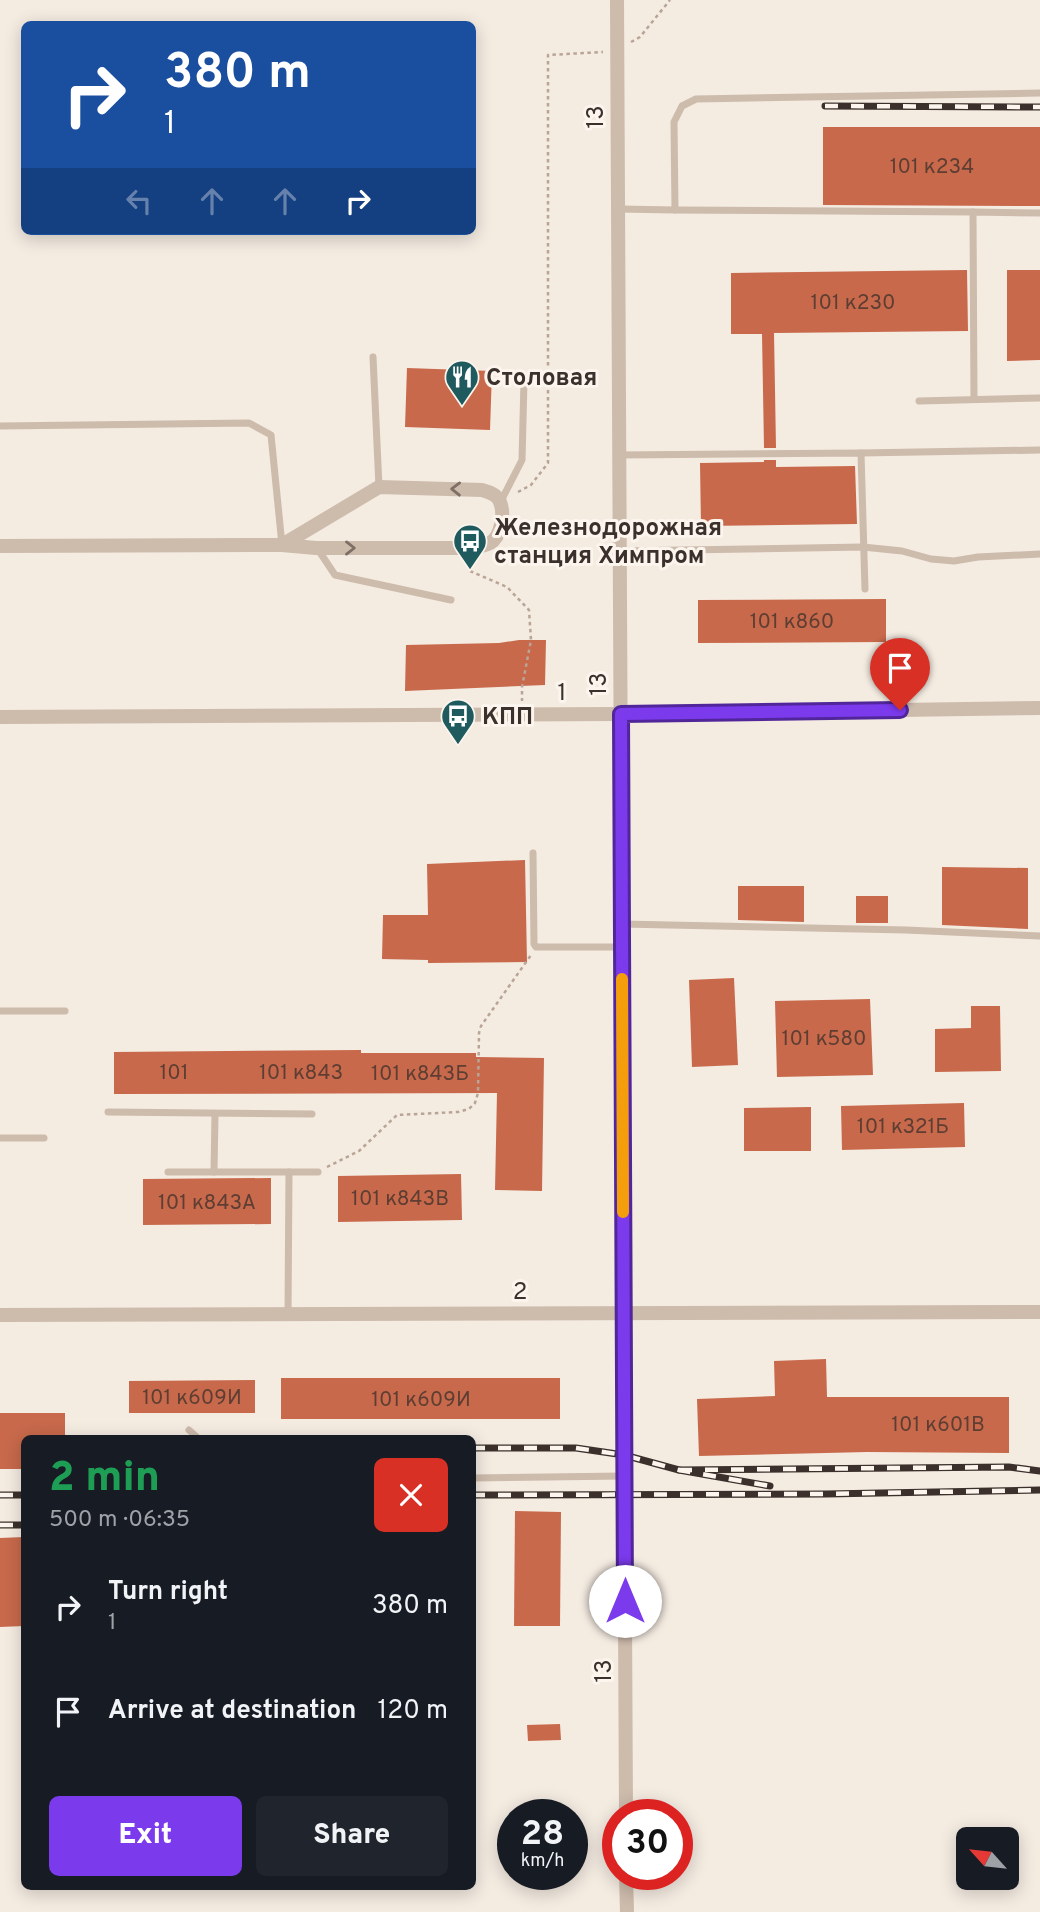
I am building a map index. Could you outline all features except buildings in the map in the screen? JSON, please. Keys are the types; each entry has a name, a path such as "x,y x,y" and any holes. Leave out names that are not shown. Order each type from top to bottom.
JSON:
{"street":[{"name":"13","path":"617,0 626,1799"},
{"path":"0,546 282,545 316,548 468,548 489,544 497,538 501,523 500,502 494,495 482,490 379,487 282,545"},
{"name":"1","path":"0,717 621,714 1040,708"},
{"name":"2","path":"0,1315 1040,1312"},
{"path":"626,1890 626,1912"}],"lane":[{"path":"674,210 674,122 682,106 696,99 1040,93"},
{"path":"618,209 1040,213"},
{"path":"973,212 974,400"},
{"path":"373,357 379,487"},
{"path":"500,502 523,460 524,381"},
{"path":"919,401 1040,398"},
{"path":"0,426 249,423 271,436 282,545"},
{"path":"619,455 1040,450"},
{"path":"861,453 864,589"},
{"path":"620,551 863,547 954,561 1040,554"},
{"path":"316,548 335,575 451,600"},
{"path":"533,853 536,947 622,947"},
{"path":"622,924 1040,936"},
{"path":"0,1011 65,1011"},
{"path":"108,1112 312,1114"},
{"path":"214,1172 215,1114"},
{"path":"0,1138 44,1138"},
{"path":"168,1172 318,1172"},
{"path":"288,1315 289,1172"},
{"path":"189,1430 195,1435"},
{"path":"476,1478 624,1476"}],"path":[{"path":"500,502 531,485 548,463 548,55 617,54 640,37 670,0"},
{"path":"470,571 507,587 529,610 531,640 522,687"},
{"path":"318,1172 359,1151 397,1115 458,1112 475,1103 478,1093 481,1026 536,947"}],"railway":[{"path":"825,106 1040,107"},
{"path":"476,1448 576,1448 624,1455 679,1470 770,1486"},
{"path":"679,1470 1009,1467 1040,1471"},
{"path":"476,1495 826,1494 1040,1490"},
{"path":"0,1495 21,1495"},
{"path":"0,1525 21,1525"}],"slow traffic":[{"path":"622,979 623,1212"}],"place":[{"name":"Столовая","path":"462,407"},
{"name":"Железнодорожная станция Химпром","path":"470,571"},
{"name":"КПП","path":"458,746"}],"route":[{"path":"625,1601 621,714 900,710"}]}
